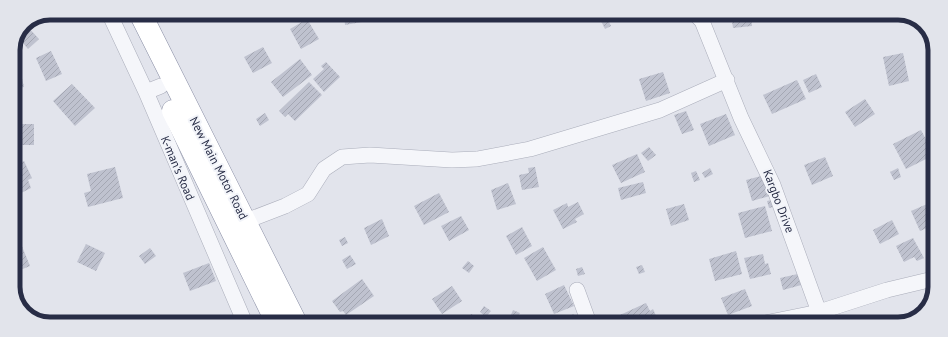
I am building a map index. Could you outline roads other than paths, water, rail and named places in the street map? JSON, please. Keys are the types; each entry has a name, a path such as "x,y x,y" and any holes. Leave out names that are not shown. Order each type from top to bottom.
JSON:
{"highway":[{"name":"New Main Motor Road","path":"128,20 153,89 237,223 292,317"},
{"name":"New Main Motor Road","path":"143,20 237,223 275,317"}],"street":[{"name":"K-man's Road","path":"113,20 153,89 206,232 243,317"},
{"name":"Kargbo Drive","path":"701,20 727,80 741,118 773,186 823,317"},
{"path":"206,232 237,223 284,206 308,194 324,169 342,157 378,155 471,159 530,149 660,110 727,80"},
{"path":"825,317 887,290 928,280"},
{"path":"576,290 587,317"}]}
